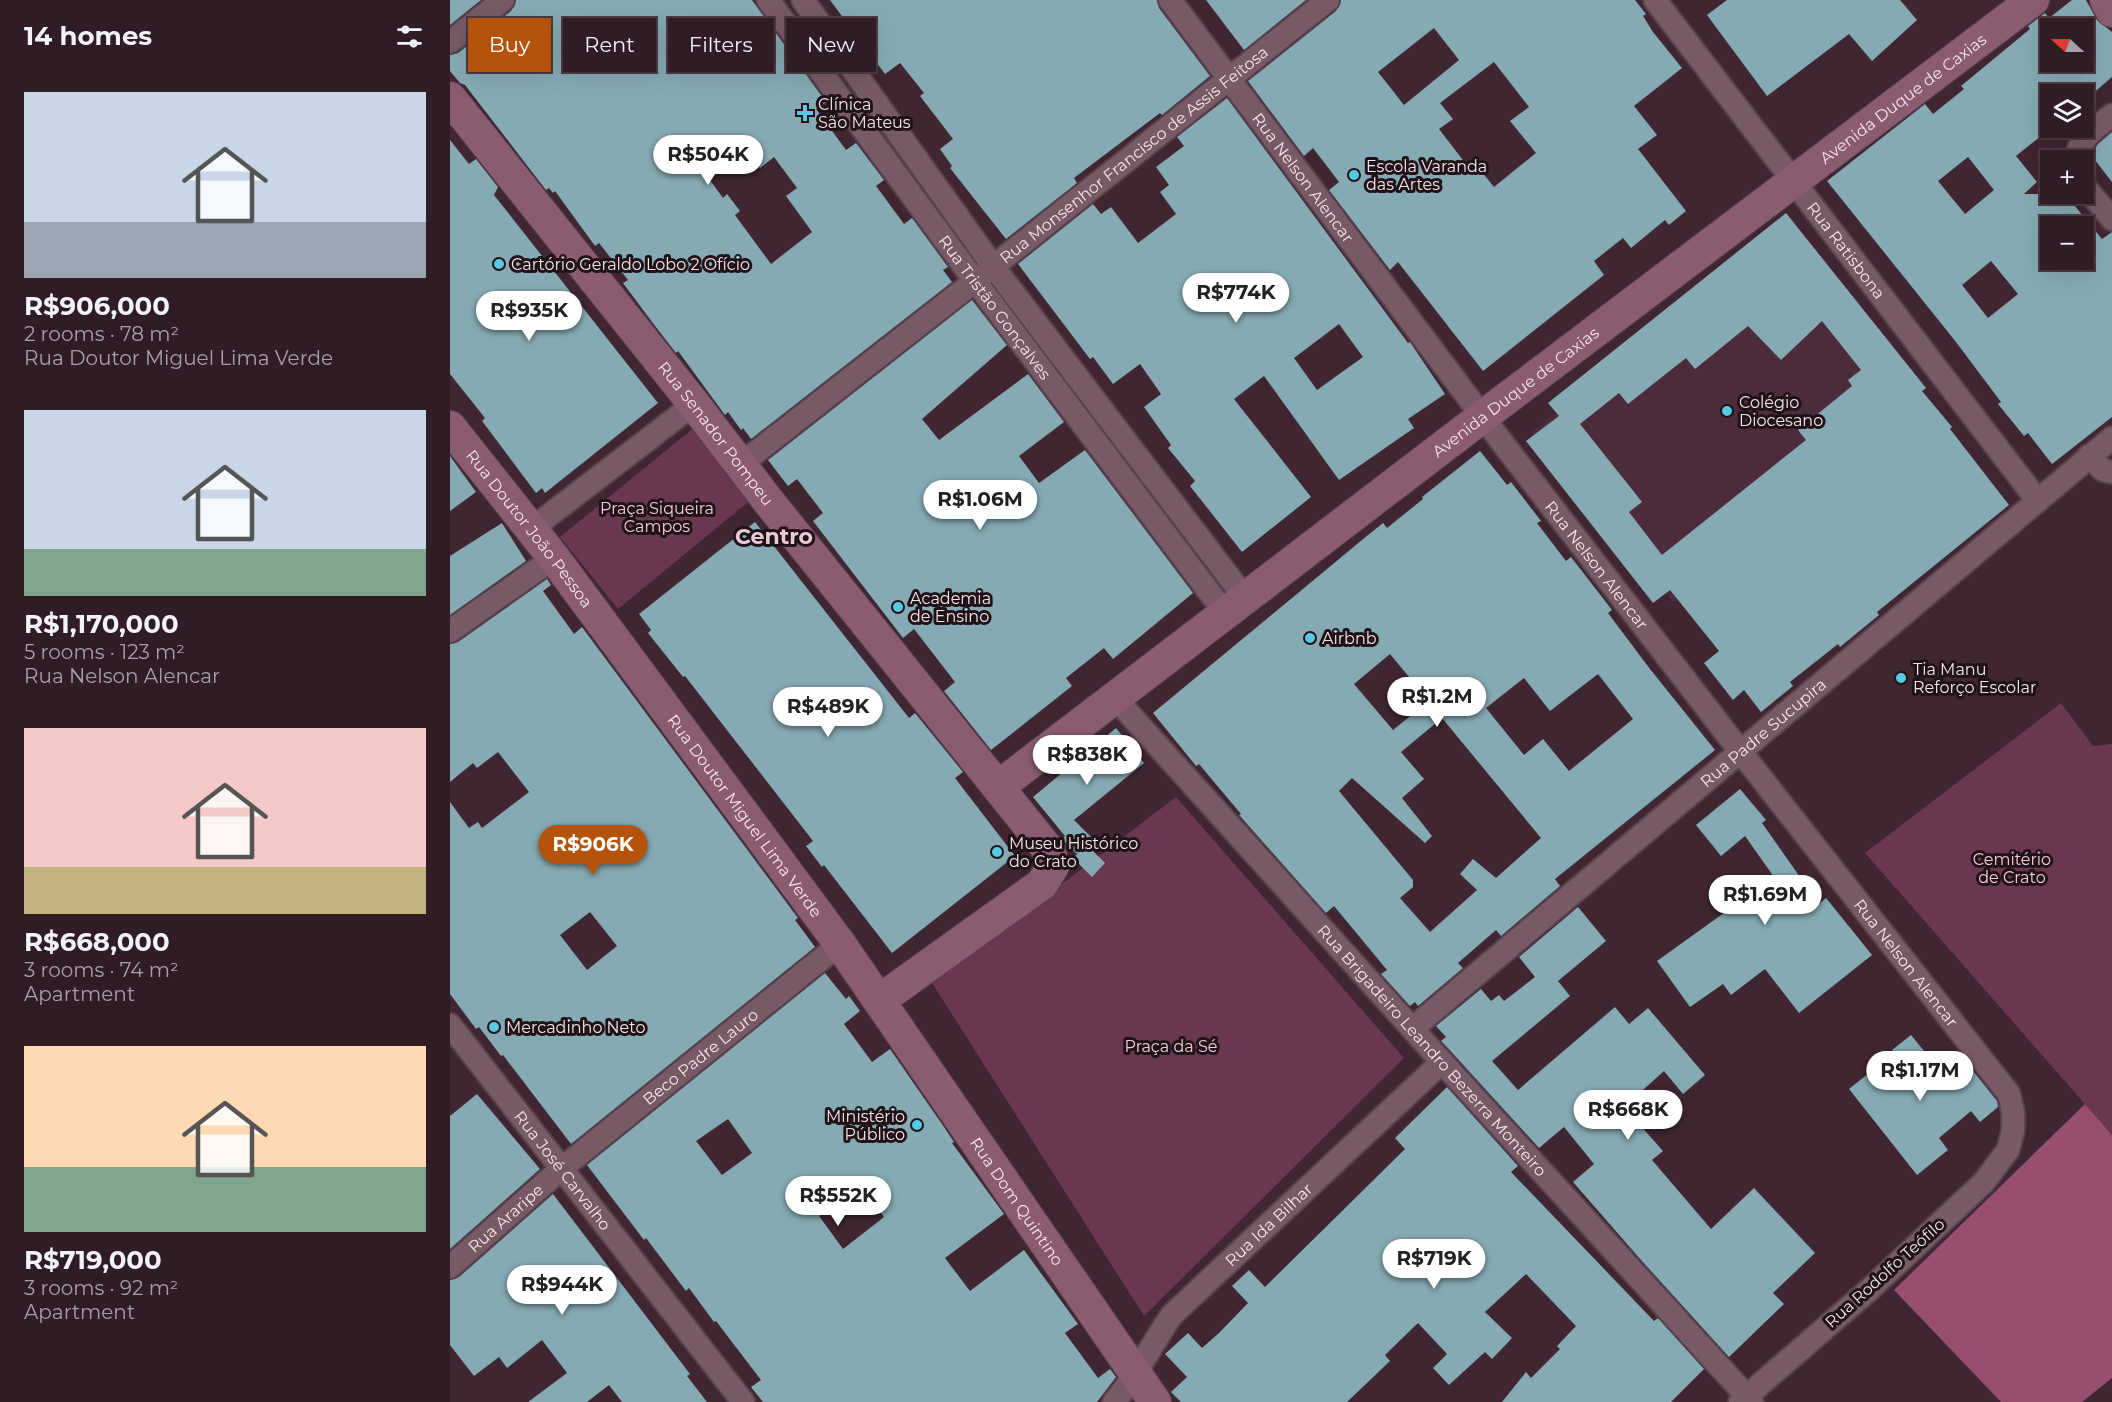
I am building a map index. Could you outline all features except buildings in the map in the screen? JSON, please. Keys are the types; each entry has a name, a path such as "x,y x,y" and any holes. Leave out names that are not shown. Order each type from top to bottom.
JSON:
{"main road":[{"name":"Avenida Duque de Caxias","path":"998,787 2033,0"},
{"path":"2106,0 2112,11"},
{"name":"Rua Senador Pompeu","path":"450,98 1050,852 1053,866 1042,884 880,1000"},
{"name":"Rua Doutor João Pessoa","path":"450,427 554,558 608,632"},
{"name":"Rua Doutor Miguel Lima Verde","path":"608,632 880,1000"},
{"name":"Rua Dom Quintino","path":"880,1000 1155,1402"}],"street":[{"path":"450,42 503,0"},
{"name":"Rua Tristão Gonçalves","path":"768,0 975,281 1235,606"},
{"name":"Rua Tristão Gonçalves","path":"803,0 1235,606"},
{"name":"Rua Nelson Alencar","path":"1170,0 1482,417 1740,751 2002,1083 2009,1094 2013,1131"},
{"name":"Rua Monsenhor Francisco de Assis Feitosa","path":"741,464 1328,0"},
{"name":"Rua Ratisbona","path":"1655,0 2038,501"},
{"path":"2078,150 2088,134 2112,115"},
{"path":"2094,198 2112,219"},
{"path":"531,530 694,404"},
{"name":"Rua Padre Sucupira","path":"1413,1028 2112,438"},
{"path":"2089,456 2103,470 2112,472"},
{"path":"450,631 554,558"},
{"name":"Rua Brigadeiro Leandro Bezerra Monteiro","path":"1115,698 1746,1400"},
{"name":"Beco Padre Lauro","path":"561,1169 840,944"},
{"name":"Rua José Carvalho","path":"450,1025 743,1402"},
{"name":"Rua Ida Bilhar","path":"1114,1402 1136,1373 1172,1315 1442,1062"},
{"name":"Rua Rodolfo Teófilo","path":"1746,1400 1869,1290 1984,1182 2008,1150 2013,1131"},
{"name":"Rua Araripe","path":"450,1267 561,1169"}],"shaded area":[{"name":"Colégio Diocesano","path":"1780,221 1922,390 1673,602 1531,433"},
{"path":"2085,1104 2112,1135 2112,1378 2082,1402 2001,1402 1894,1290"}],"green space":[{"name":"Praça Siqueira Campos","path":"696,426 753,498 618,609 560,537"},
{"name":"Cemitério de Crato","path":"2061,703 2093,746 2112,744 2112,1135 1865,853"},
{"name":"Praça da Sé","path":"1176,797 1404,1058 1144,1316 932,983"}],"place":[{"name":"Clínica São Mateus","path":"805,113"},
{"name":"Escola Varanda das Artes","path":"1354,175"},
{"name":"Cartório Geraldo Lobo 2 Ofício","path":"499,264"},
{"name":"Colégio Diocesano","path":"1727,411"},
{"name":"Academia de Ensino","path":"898,607"},
{"name":"Airbnb","path":"1310,638"},
{"name":"Tia Manu Reforço Escolar","path":"1901,678"},
{"name":"Museu Histórico do Crato","path":"997,852"},
{"name":"Mercadinho Neto","path":"494,1027"},
{"name":"Ministério Público","path":"917,1125"}],"district":[{"name":"Centro","path":"774,536"}]}
